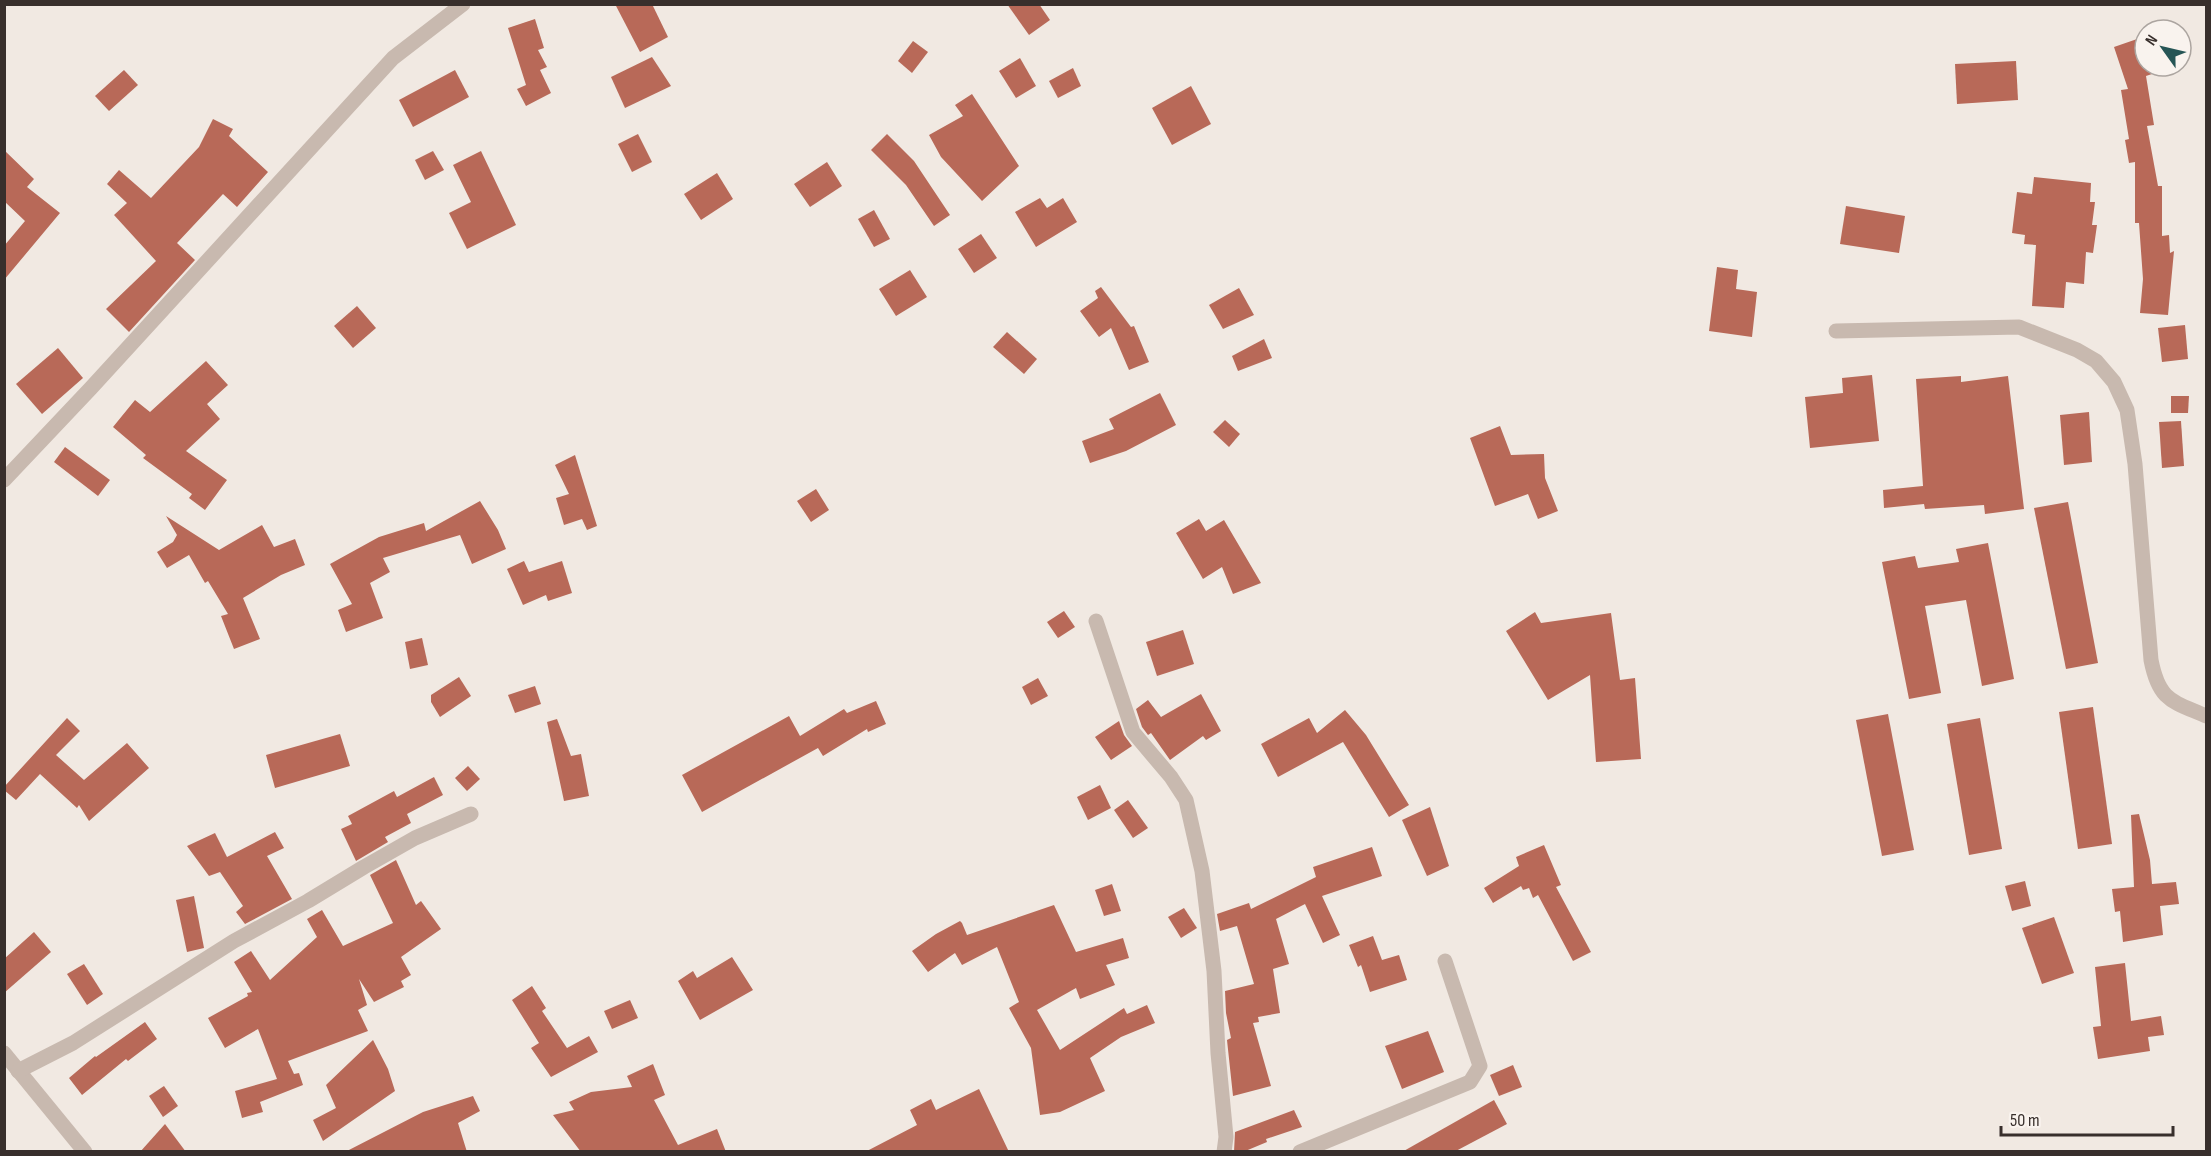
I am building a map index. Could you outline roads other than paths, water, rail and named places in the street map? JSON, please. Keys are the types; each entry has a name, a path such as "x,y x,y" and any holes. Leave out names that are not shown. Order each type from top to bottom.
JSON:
{"street":[{"path":"4,480 147,328 393,58 463,4"},
{"path":"1836,331 2019,327 2078,350 2096,361 2114,382 2127,410 2135,464 2151,660 2155,681 2169,700 2206,716"},
{"path":"1096,621 1133,732 1171,777 1186,800 1202,871 1214,971 1218,1053 1226,1137 1224,1152"},
{"path":"18,1071 73,1043 234,941 308,901 374,861 415,838 471,814"},
{"path":"1300,1152 1470,1082 1474,1077 1480,1066 1445,961"},
{"path":"4,1053 86,1152"}]}
